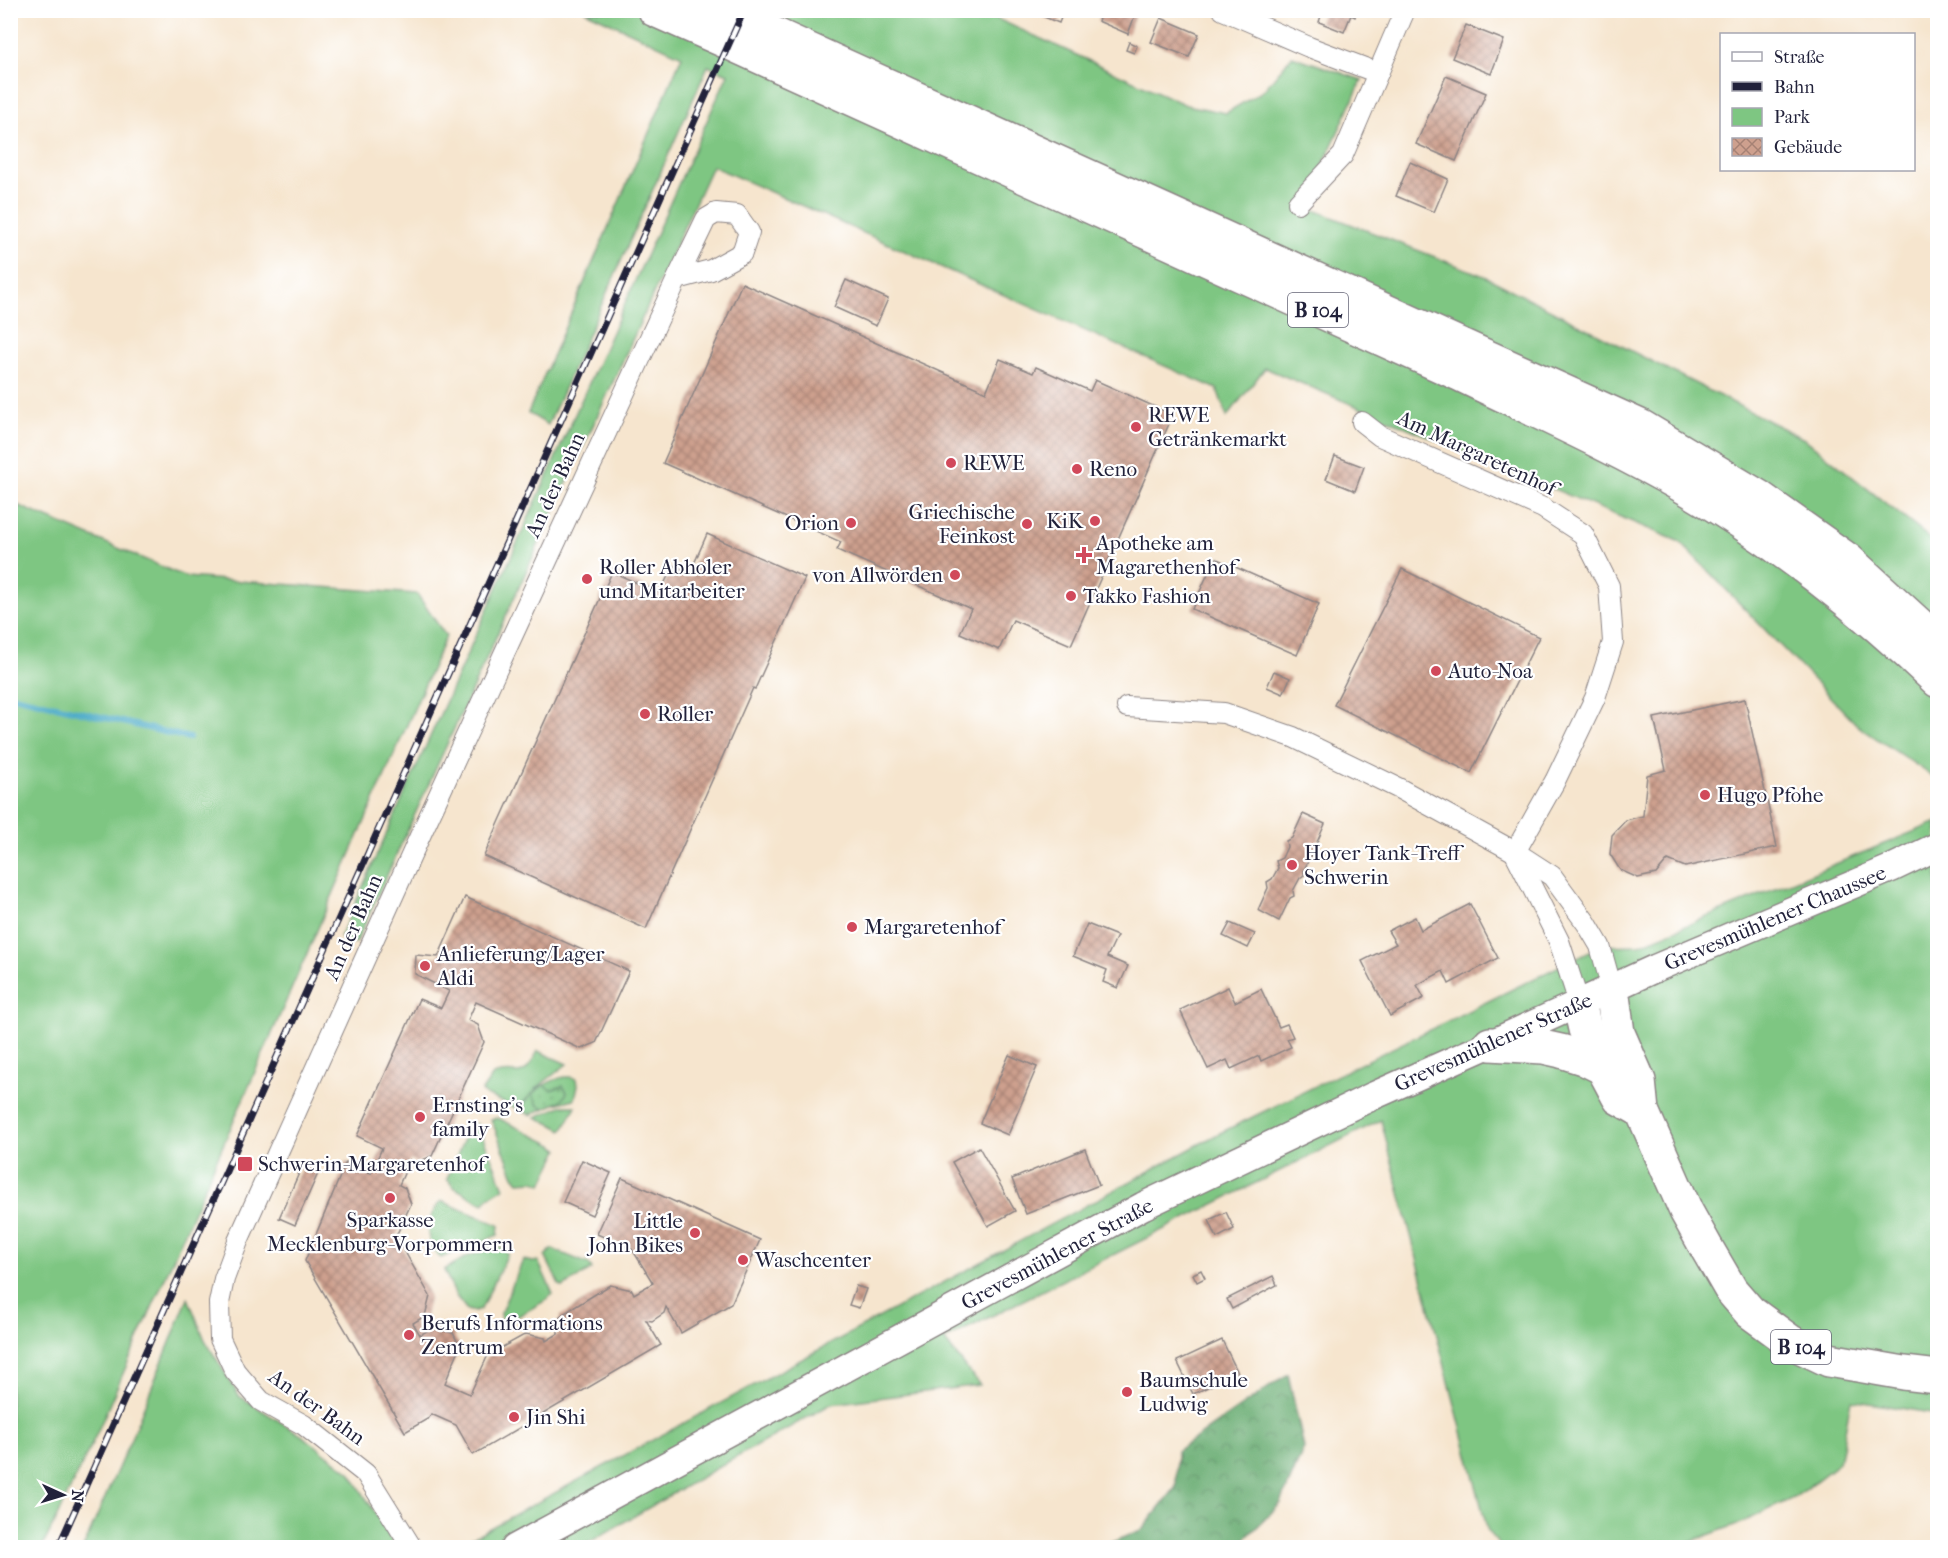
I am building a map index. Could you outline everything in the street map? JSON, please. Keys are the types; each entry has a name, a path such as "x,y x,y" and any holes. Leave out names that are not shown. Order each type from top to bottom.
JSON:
{"highway":[{"name":"B 104","path":"655,10 1459,374 1686,488 1772,543 1898,642 1938,681"},
{"name":"B 104","path":"721,10 1640,426 1759,497 1839,554 1938,642"},
{"name":"B 104","path":"1612,989 1618,1033 1639,1081 1642,1111 1686,1211 1731,1290 1750,1312 1791,1342 1829,1360 1938,1377"},
{"path":"1579,1003 1585,1029 1618,1098 1642,1111"},
{"path":"1490,1044 1543,1047 1562,1051 1603,1068"}],"street":[{"path":"1223,10 1309,47 1378,73"},
{"path":"1298,203 1343,155 1405,10"},
{"name":"An der Bahn","path":"412,1548 366,1474 304,1425 261,1401 235,1371 220,1339 219,1303 224,1279 238,1241 420,836 677,279"},
{"name":"Am Margaretenhof","path":"1362,422 1380,436 1543,508 1583,534 1609,586 1613,642 1595,698 1556,781 1515,852"},
{"path":"1127,707 1224,713 1293,737 1400,789 1515,852 1552,876 1587,924 1600,946 1612,989"},
{"name":"Grevesmühlener Chaussee","path":"1612,989 1938,846"},
{"path":"1515,852 1559,941 1579,1003"},
{"name":"Grevesmühlener Straße","path":"515,1548 1143,1206 1373,1096 1612,989"}],"green space":[{"path":"585,11 980,11 1186,105 1226,113 1263,91 1292,56 1362,80 1304,206 1484,276 1806,440 1937,544 1937,779 1858,726 1680,542 1265,368 1227,417 1217,389 712,166 356,943 340,937 728,74 708,66 548,425 528,413 682,56"},
{"path":"10,502 186,577 417,594 446,636 97,1433 42,1548 10,1547"},
{"path":"1937,822 1937,1414 1851,1400 1839,1463 1795,1497 1741,1523 1675,1547 1501,1547 1488,1532 1381,1120 944,1340 980,1385 831,1404 581,1547 453,1548 1218,1134 1600,946 1639,945"},
{"path":"538,1051 567,1064 534,1090 555,1080 572,1077 577,1079 578,1085 575,1099 551,1105 530,1115 520,1109 532,1093 518,1109 482,1091 493,1075 523,1072"},
{"path":"544,1085 551,1090 563,1086 567,1092 561,1101 544,1109 537,1104 532,1094"},
{"path":"561,1106 576,1106 563,1130 536,1117"},
{"path":"498,1118 559,1150 542,1184 534,1181 519,1182 514,1176 491,1119"},
{"path":"473,1124 477,1124 504,1188 489,1197 483,1204 455,1188 447,1179 467,1132"},
{"path":"441,1201 499,1225 498,1235 441,1258 431,1245 428,1230 432,1215"},
{"path":"500,1247 508,1254 481,1309 475,1312 467,1310 456,1296 444,1270 466,1257"},
{"path":"552,1249 589,1264 592,1269 563,1287 559,1284 545,1256"},
{"path":"523,1260 538,1261 553,1294 508,1322 501,1319 501,1312"},
{"path":"188,1298 205,1340 239,1396 303,1436 350,1472 396,1547 83,1548 130,1441"},
{"path":"1288,1374 1304,1448 1281,1503 1237,1547 1101,1547 1143,1529 1176,1487 1177,1451"}],"building":[{"path":"1027,10 1064,10 1059,23"},
{"path":"1102,10 1137,10 1128,34 1098,21"},
{"path":"1323,10 1357,10 1355,17 1351,15 1344,32 1319,22"},
{"path":"1161,18 1199,34 1189,57 1151,42"},
{"path":"1466,25 1504,40 1491,74 1452,58"},
{"path":"1129,42 1137,46 1134,53 1126,50"},
{"path":"1446,76 1486,93 1456,161 1416,144"},
{"path":"1410,162 1448,179 1434,212 1396,196"},
{"path":"846,280 888,299 876,326 834,307"},
{"path":"742,283 986,392 1000,359 1033,373 1036,367 1090,391 1095,380 1173,415 1071,645 1013,620 999,650 960,633 971,609 837,550 841,542 663,463"},
{"path":"1335,456 1364,467 1355,491 1326,479"},
{"name":"Roller","path":"707,534 805,578 755,689 753,688 646,929 484,856 612,572 660,593 673,565 690,573"},
{"path":"1215,558 1319,604 1297,655 1192,609"},
{"name":"Auto-Noa","path":"1402,569 1539,637 1471,773 1334,705"},
{"path":"1274,671 1290,678 1283,694 1267,687"},
{"name":"Hugo Pfohe","path":"1745,699 1777,847 1685,867 1668,860 1656,874 1638,878 1620,870 1610,854 1612,835 1626,820 1643,816 1647,775 1666,770 1654,718"},
{"name":"Hoyer Tank-Treff Schwerin","path":"1303,814 1325,824 1314,854 1310,857 1304,875 1293,891 1294,896 1290,898 1279,921 1258,910 1268,888 1267,882 1272,879 1278,868 1276,861 1282,858 1287,847 1286,841 1292,838"},
{"path":"465,897 629,971 596,1043 581,1049 476,1002 468,1020 478,1025 484,1042 432,1156 416,1163 410,1160 399,1185 405,1188 411,1204 396,1236 430,1296 425,1316 413,1323 420,1335 432,1328 453,1333 460,1347 445,1383 470,1394 488,1355 526,1334 545,1338 546,1341 558,1334 560,1316 610,1285 632,1290 634,1294 653,1283 632,1249 597,1234 622,1178 760,1240 731,1304 681,1333 666,1307 664,1313 652,1321 646,1320 661,1345 473,1455 456,1425 431,1414 429,1418 405,1432 305,1261 346,1162 371,1173 382,1148 357,1136 419,999 441,1008 449,991 415,974 416,955 438,957"},
{"path":"1470,904 1498,958 1449,984 1443,971 1417,985 1424,998 1390,1016 1362,961 1396,944 1388,931 1415,917 1421,930"},
{"path":"1230,923 1255,934 1248,948 1223,936"},
{"path":"1087,924 1117,936 1107,957 1128,966 1118,988 1103,982 1107,970 1073,956"},
{"path":"1228,987 1235,1002 1261,989 1279,1027 1287,1024 1293,1037 1287,1039 1291,1047 1261,1061 1259,1056 1231,1069 1227,1060 1208,1069 1180,1010"},
{"path":"1009,1055 1037,1067 1008,1135 980,1123"},
{"path":"979,1147 1015,1211 988,1226 952,1162"},
{"path":"1085,1149 1099,1185 1026,1214 1012,1179"},
{"path":"582,1160 611,1173 592,1215 563,1202"},
{"path":"304,1162 320,1169 295,1225 279,1218"},
{"path":"1226,1212 1234,1229 1217,1238 1209,1220"},
{"path":"1201,1270 1205,1278 1197,1282 1193,1274"},
{"path":"1273,1276 1277,1285 1232,1309 1227,1299"},
{"path":"856,1286 866,1289 859,1308 849,1305"},
{"path":"1222,1340 1238,1373 1193,1394 1177,1361"}],"waterway":[{"path":"10,695 189,738"}],"railway":[{"path":"58,1548 744,10"}],"place":[{"name":"REWE Getränkemarkt","path":"1136,427"},
{"name":"REWE","path":"951,463"},
{"name":"Reno","path":"1077,469"},
{"name":"KiK","path":"1095,521"},
{"name":"Orion","path":"851,523"},
{"name":"Griechische Feinkost","path":"1027,524"},
{"name":"Apotheke am Magarethenhof","path":"1084,555"},
{"name":"von Allwörden","path":"955,575"},
{"name":"Roller Abholer und Mitarbeiter","path":"587,579"},
{"name":"Takko Fashion","path":"1071,596"},
{"name":"Auto-Noa","path":"1436,671"},
{"name":"Roller","path":"645,714"},
{"name":"Hugo Pfohe","path":"1705,795"},
{"name":"Hoyer Tank-Treff Schwerin","path":"1292,865"},
{"name":"Margaretenhof","path":"852,927"},
{"name":"Anlieferung/Lager Aldi","path":"425,966"},
{"name":"Ernsting's family","path":"420,1117"},
{"name":"Schwerin-Margaretenhof","path":"245,1164"},
{"name":"Sparkasse Mecklenburg-Vorpommern","path":"390,1198"},
{"name":"Little John Bikes","path":"695,1233"},
{"name":"Waschcenter","path":"743,1260"},
{"name":"Berufs Informations Zentrum","path":"409,1335"},
{"name":"Baumschule Ludwig","path":"1127,1392"},
{"name":"Jin Shi","path":"514,1417"}]}
